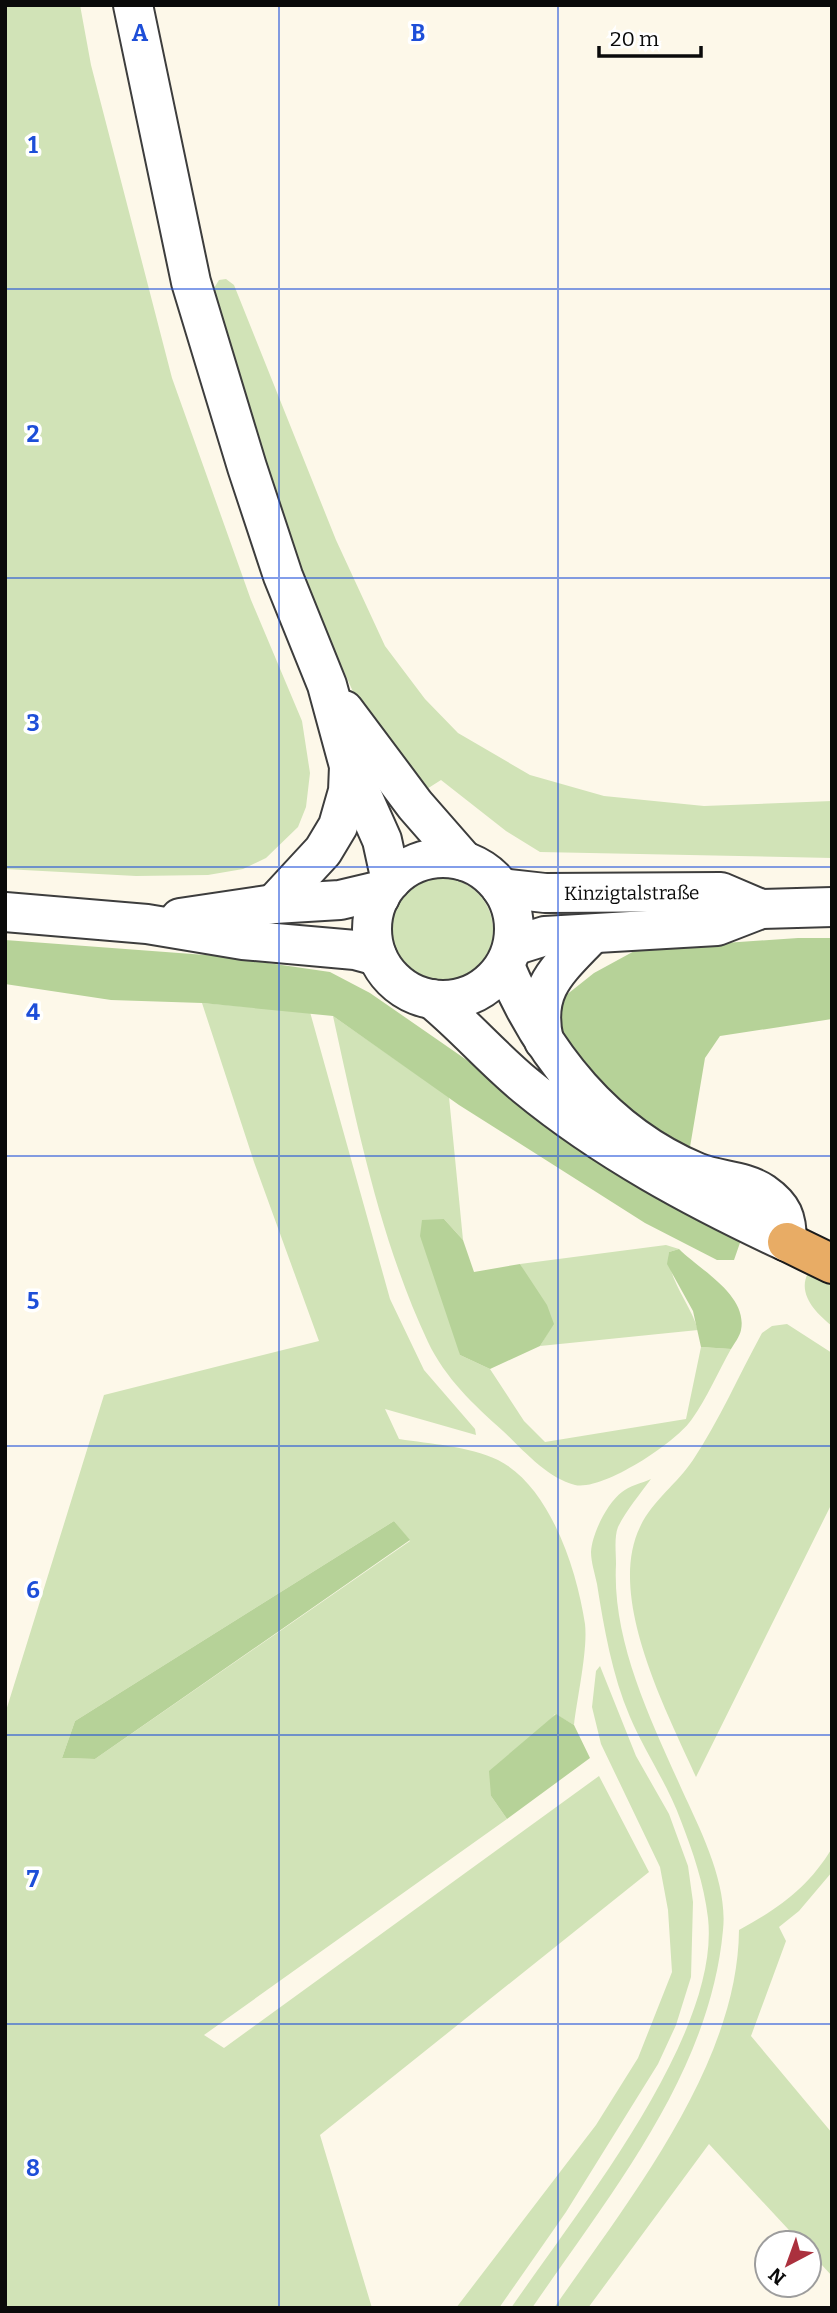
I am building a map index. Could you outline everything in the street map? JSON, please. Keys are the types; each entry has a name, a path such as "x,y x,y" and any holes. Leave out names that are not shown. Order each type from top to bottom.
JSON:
{"highway":[{"path":"787,1242 832,1264"}],"street":[{"path":"133,5 191,282 283,576 327,685 349,766 382,840 385,889"},
{"path":"327,685 402,789 464,861 491,876 511,906 515,926 509,956 491,982 473,994 453,1000 432,999 414,994 399,985 377,956 372,936 373,916 385,889 406,868 425,860 444,858 464,861"},
{"path":"274,904 323,851 338,826 348,791 349,766"},
{"name":"Kinzigtalstraße","path":"501,888 545,893 721,892 761,909"},
{"path":"147,924 274,904 340,900 385,889"},
{"name":"Kinzigtalstraße","path":"509,956 545,936 717,926 761,909 832,907"},
{"path":"5,912 147,924 243,940 355,950 377,956"},
{"path":"546,1046 539,1011 542,996 551,978 591,935"},
{"path":"432,999 526,1085 605,1143 661,1178 787,1242 787,1220 776,1203 760,1191 697,1173 653,1149 569,1078 526,1014 509,956"}],"green space":[{"path":"5,5 80,5 91,65 172,378 251,600 302,721 310,773 306,807 298,827 266,858 243,869 208,875 136,876 5,869"},
{"path":"226,279 234,285 336,540 385,646 425,699 458,733 530,775 604,796 704,806 832,801 832,858 540,852 506,831 441,780 419,794 359,705 302,578 211,293 219,280"},
{"path":"441,878 461,882 478,893 489,910 493,930 489,950 478,967 461,978 441,982 421,978 404,967 393,950 389,930 393,910 404,893 421,882"},
{"path":"832,938 832,1019 720,1036 705,1058 689,1153 672,1147 569,1063 556,1021 565,996 594,973 638,949"},
{"path":"5,940 219,956 330,972 370,993 659,1193 742,1237 734,1260 717,1260 645,1223 459,1105 333,1016 202,1003 111,1000 5,984"},
{"path":"202,1003 310,1012 390,1299 424,1370 475,1429 476,1435 385,1409 399,1439 449,1446 486,1455 516,1472 532,1489 546,1509 568,1555 581,1603 586,1635 574,1725 555,1714 491,1796 507,1819 204,2035 224,2048 599,1776 649,1872 320,2135 372,2308 5,2308 5,1714 104,1395 319,1341 254,1162","holes":["394,1521 410,1541 95,1759 62,1758 75,1721"]},
{"path":"333,1016 449,1097 463,1240 444,1219 460,1355 490,1369 524,1421 545,1442 686,1419 701,1347 731,1349 692,1419 656,1452 603,1480 587,1485 575,1485 555,1476 536,1462 471,1401 443,1367 428,1342 411,1303 383,1223"},
{"path":"444,1219 463,1240 474,1272 520,1264 547,1305 554,1324 540,1346 490,1369 460,1355 420,1236 422,1220"},
{"path":"666,1245 679,1249 669,1252 671,1271 698,1330 540,1346 553,1324 520,1264"},
{"path":"679,1249 720,1284 737,1306 741,1317 741,1330 731,1349 701,1347 693,1311 667,1264 669,1252"},
{"path":"808,1273 832,1279 832,1326 814,1309 807,1296 805,1281"},
{"path":"787,1324 832,1353 832,1503 696,1777 644,1654 630,1586 631,1555 645,1518 687,1469 720,1414 762,1333 772,1326"},
{"path":"651,1479 617,1531 616,1593 620,1622 646,1708 712,1858 721,1894 723,1930 714,1983 699,2033 678,2082 652,2130 624,2176 532,2308 511,2308 639,2121 669,2068 692,2015 706,1964 708,1918 698,1868 676,1808 636,1730 618,1685 591,1556 597,1528 611,1503 625,1490"},
{"path":"394,1521 410,1540 95,1759 62,1758 75,1721"},
{"path":"600,1666 636,1756 669,1814 688,1866 693,1902 691,1977 676,2025 658,2064 566,2212 499,2308 456,2308 596,2125 638,2058 672,1972 668,1910 660,1867 601,1744 592,1707 596,1671"},
{"path":"556,1714 574,1725 590,1758 507,1819 491,1796 489,1771"},
{"path":"832,1848 832,1872 799,1911 779,1927 786,1941 751,2036 832,2133 832,2276 823,2266 823,2229 788,2229 709,2144 588,2308 554,2308 645,2177 700,2081 720,2031 734,1981 739,1930 792,1896"}]}
